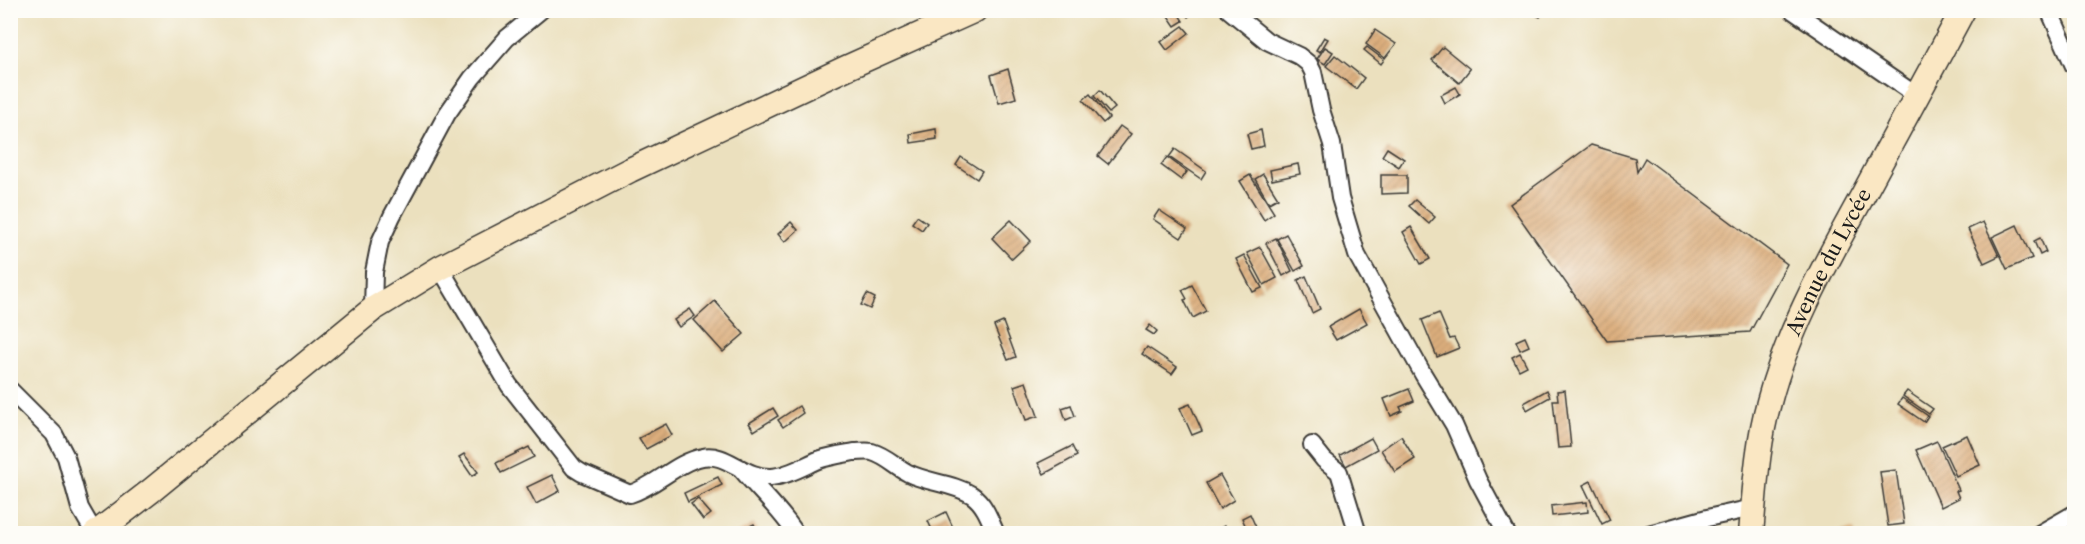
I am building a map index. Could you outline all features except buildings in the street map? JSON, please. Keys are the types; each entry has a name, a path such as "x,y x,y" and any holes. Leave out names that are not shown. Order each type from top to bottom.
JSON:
{"main road":[{"path":"95,534 373,309 440,268 630,170 975,10"},
{"name":"Avenue du Lycée","path":"1751,534 1760,446 1769,402 1787,350 1809,296 1963,10"}],"street":[{"path":"373,309 375,272 380,242 447,114 472,78 507,38 541,10"},
{"path":"1229,10 1268,41 1299,56 1309,64 1332,144 1340,198 1357,255 1454,425 1478,480 1507,534"},
{"path":"1792,10 1917,96"},
{"path":"2049,10 2074,66"},
{"path":"440,268 509,385 574,468 582,473 630,494 699,457 716,456 750,474 773,477 822,459 855,452 870,452 884,456 908,473 972,495 985,509 996,534"},
{"path":"10,390 54,434 66,457 80,508 95,534"},
{"path":"1312,445 1324,460 1339,472 1358,534"},
{"path":"742,470 784,516 796,534"},
{"path":"1649,534 1753,508"},
{"path":"2039,534 2074,514"}]}
